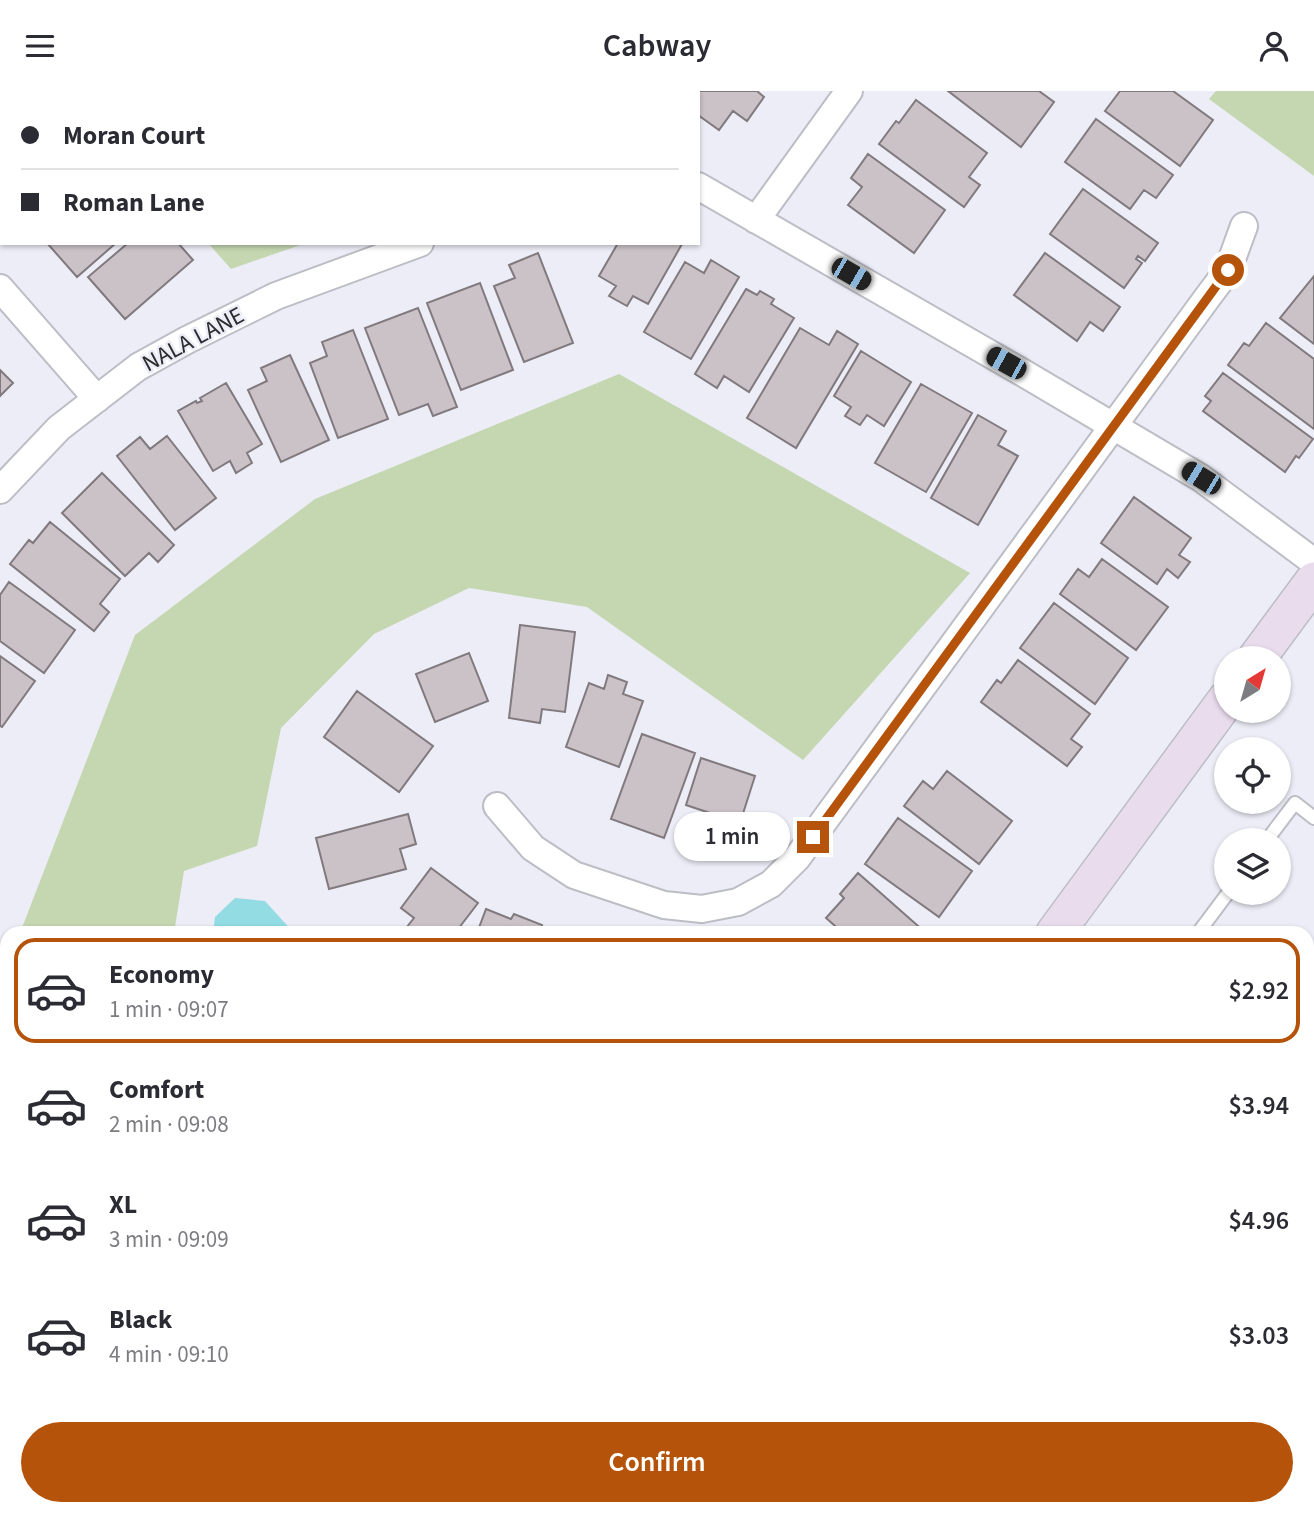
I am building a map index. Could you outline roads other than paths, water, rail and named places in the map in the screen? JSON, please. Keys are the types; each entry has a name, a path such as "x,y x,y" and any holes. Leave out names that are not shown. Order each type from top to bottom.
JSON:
{"street":[{"path":"756,220 849,91"},
{"path":"700,187 1201,478 1314,562"},
{"path":"497,807 533,848 574,875 664,905 702,909 738,902 771,884 797,858 1228,270 1244,226"},
{"name":"NALA LANE","path":"0,490 60,428 138,367 276,296 415,245"},
{"path":"0,288 97,398"},
{"path":"1266,646 1314,581"},
{"path":"1060,926 1214,717"}],"lane":[{"path":"1276,828 1295,803 1314,818"},
{"path":"1203,926 1219,905"}],"water":[{"path":"235,898 265,901 288,926 214,926 215,917"}]}
